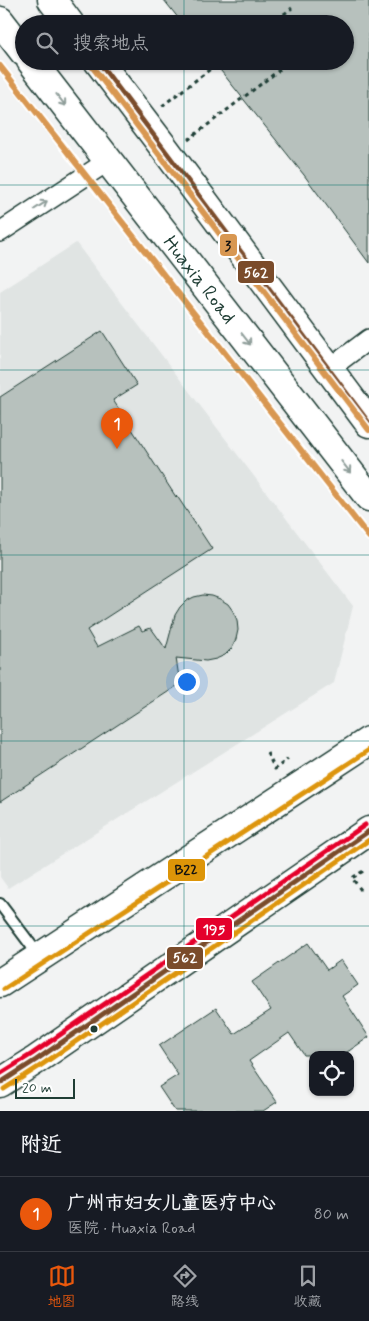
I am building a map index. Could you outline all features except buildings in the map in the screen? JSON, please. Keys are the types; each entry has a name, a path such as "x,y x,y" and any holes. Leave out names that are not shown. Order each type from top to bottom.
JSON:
{"main road":[{"path":"52,0 63,15"},
{"path":"0,21 15,40"},
{"name":"Huaxia Road","path":"38,70 369,497"},
{"path":"105,70 369,423"},
{"path":"0,983 369,740"},
{"path":"0,1083 44,1055 369,831"}],"street":[{"path":"0,232 108,161"},
{"path":"329,369 369,339"}],"lane":[{"path":"0,904 40,957"}],"path":[{"path":"283,15 292,8"},
{"path":"155,111 209,70"},
{"path":"181,145 279,70"},
{"path":"267,753 276,768 288,759"},
{"path":"361,890 352,878 365,870"}],"shaded area":[{"path":"76,243 353,606 334,683 8,888 0,877 0,292"}],"transit line":[{"name":"3","path":"0,66 369,537"},
{"name":"3","path":"95,70 369,430"},
{"name":"562","path":"105,70 369,423"},
{"name":"B22","path":"4,989 369,750"},
{"name":"195","path":"0,1074 32,1054 365,825"},
{"name":"562","path":"0,1083 369,831"},
{"name":"B22","path":"4,1089 369,840"}],"place":[{"name":"广州市妇女儿童医疗中心","path":"117,449"}]}
